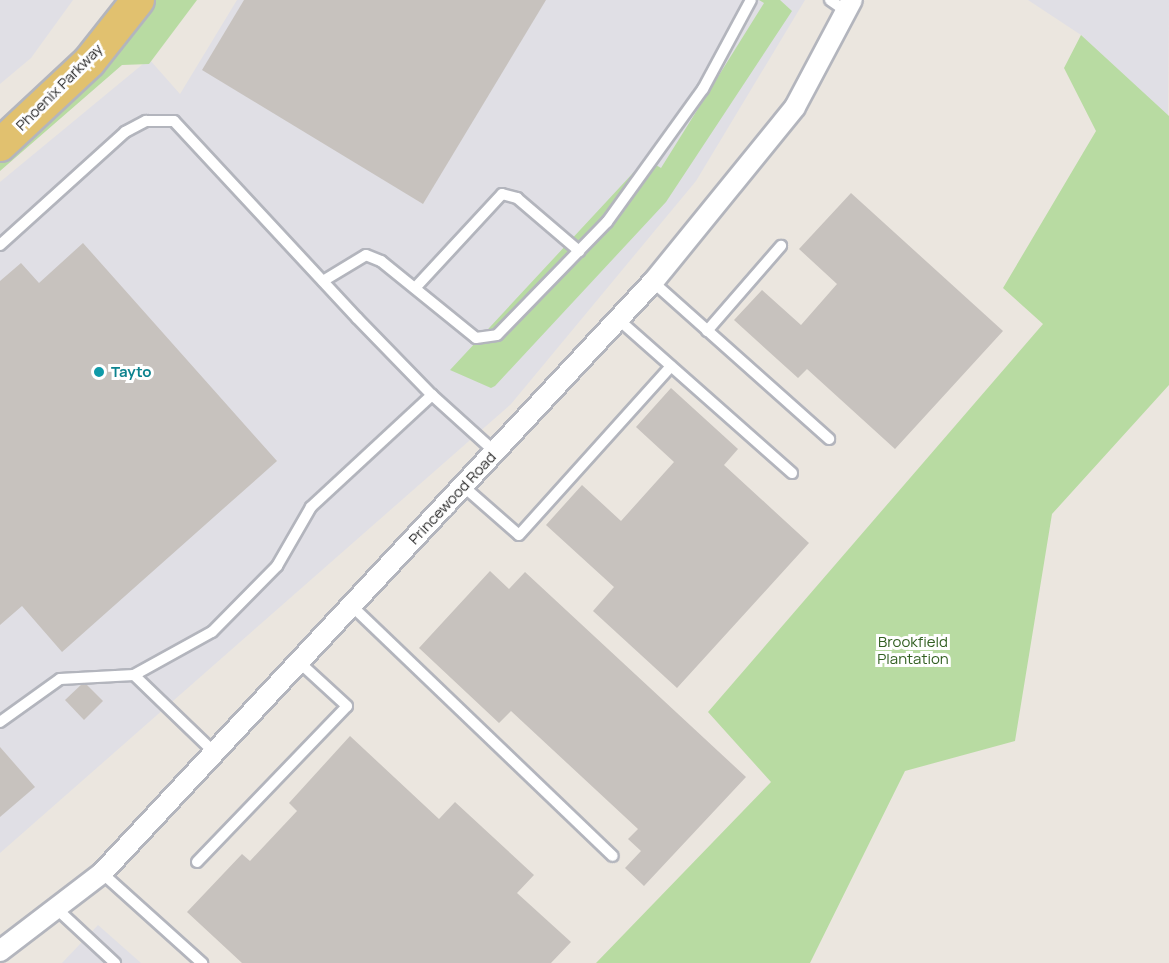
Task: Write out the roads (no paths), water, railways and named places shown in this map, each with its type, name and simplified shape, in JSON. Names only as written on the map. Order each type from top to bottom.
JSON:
[{"type":"main road","name":"Phoenix Parkway","points":[[0,145],[89,62],[138,0]]},
{"type":"street","name":"Princewood Road","points":[[0,951],[58,910],[102,873],[213,751],[300,663],[619,320],[653,282],[795,107],[850,6]]},
{"type":"lane","points":[[323,281],[366,255],[381,261],[476,338],[497,335],[607,222],[703,89],[751,0]]},
{"type":"lane","points":[[830,0],[850,6]]},
{"type":"lane","points":[[0,245],[125,132],[146,121],[174,120],[432,395],[495,452]]},
{"type":"lane","points":[[415,288],[502,194],[517,198],[579,251]]},
{"type":"lane","points":[[707,331],[781,246]]},
{"type":"lane","points":[[653,282],[829,439]]},
{"type":"lane","points":[[619,320],[792,473]]},
{"type":"lane","points":[[463,486],[519,535],[671,366]]},
{"type":"lane","points":[[0,722],[60,679],[134,675],[212,632],[277,566],[311,507],[432,395]]},
{"type":"lane","points":[[352,606],[613,856]]},
{"type":"lane","points":[[197,862],[347,706],[300,663]]},
{"type":"lane","points":[[134,675],[213,751]]},
{"type":"lane","points":[[102,873],[202,963]]},
{"type":"lane","points":[[58,910],[115,963]]},
{"type":"place","name":"Tayto","points":[[99,372]]},
{"type":"park label","name":"Brookfield Plantation","points":[[913,650]]}]
